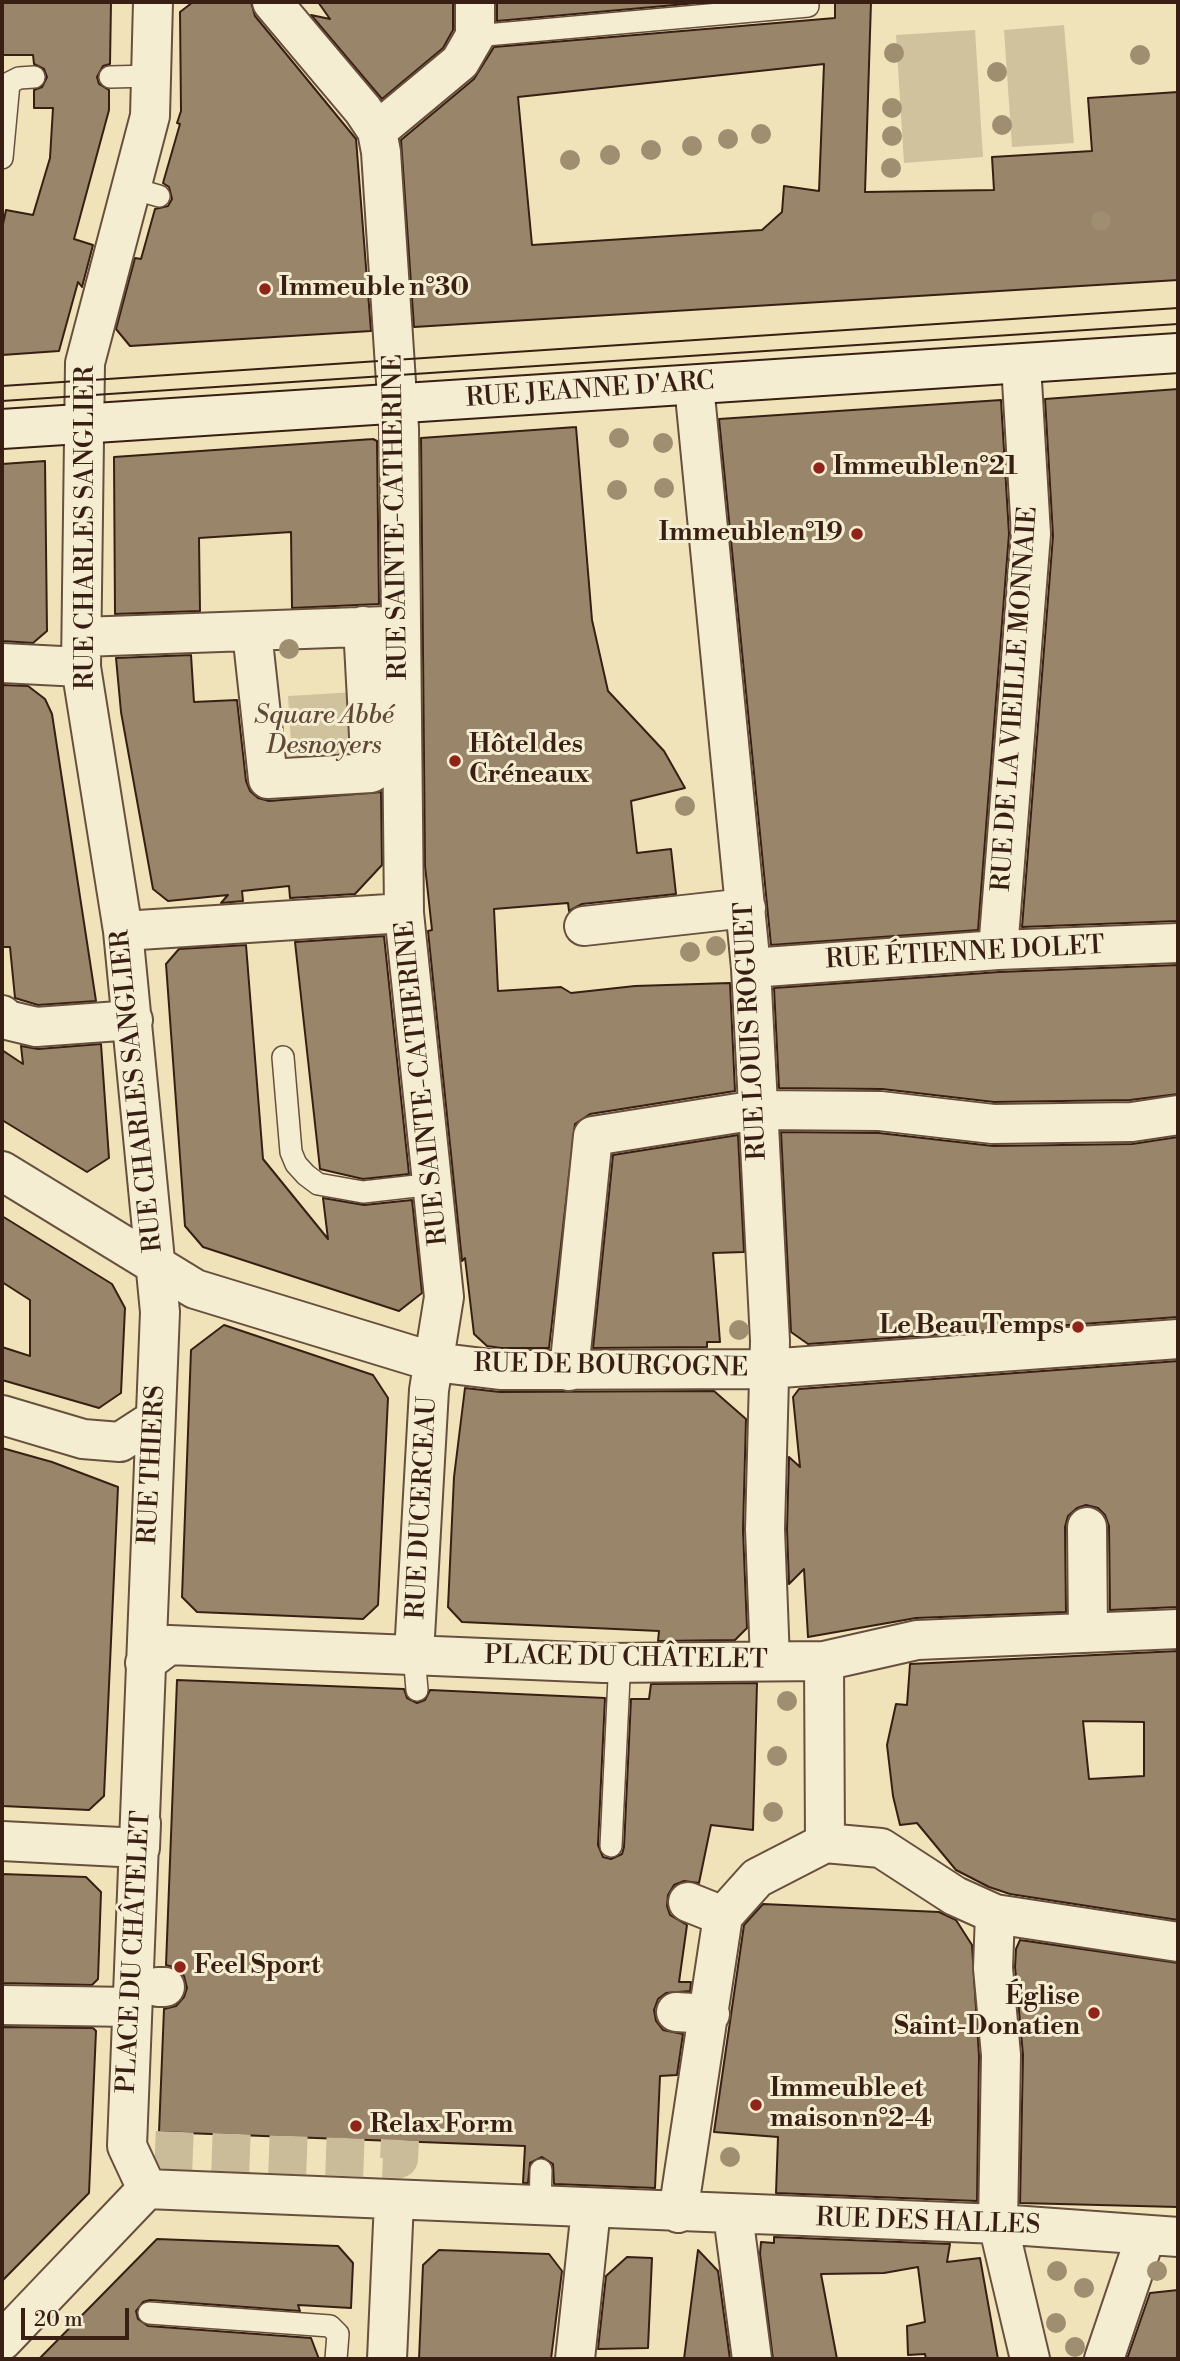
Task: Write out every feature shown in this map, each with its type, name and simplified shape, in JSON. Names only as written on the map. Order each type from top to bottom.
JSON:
[{"type":"street","name":"RUE CHARLES SANGLIER","points":[[153,2],[152,76],[145,192],[87,354],[82,423],[81,652],[133,1020],[149,1218],[157,1267]]},
{"type":"street","points":[[272,2],[377,131],[460,62],[475,19]]},
{"type":"street","name":"RUE SAINTE-CATHERINE","points":[[377,131],[399,404],[381,626],[404,913],[444,1297],[434,1362]]},
{"type":"street","name":"RUE JEANNE D'ARC","points":[[2,429],[1178,353]]},
{"type":"street","name":"RUE DE LA VIEILLE MONNAIE","points":[[998,950],[1031,534],[1021,363]]},
{"type":"street","name":"RUE LOUIS ROGUET","points":[[694,384],[725,694],[739,779],[751,968],[770,1340],[765,1529],[770,1661]]},
{"type":"street","points":[[2,663],[252,632],[381,626],[371,773],[268,779],[252,632]]},
{"type":"street","points":[[584,926],[746,908]]},
{"type":"street","points":[[122,931],[404,913]]},
{"type":"street","name":"RUE ÉTIENNE DOLET","points":[[751,968],[998,950],[1178,943]]},
{"type":"street","points":[[2,1015],[7,1020],[36,1027],[133,1020]]},
{"type":"street","points":[[569,1371],[593,1136],[757,1110],[880,1111],[992,1124],[1132,1122],[1178,1115]]},
{"type":"street","name":"RUE DE BOURGOGNE","points":[[2,1171],[195,1289],[434,1362],[500,1370],[768,1369],[1178,1339]]},
{"type":"street","name":"RUE THIERS","points":[[145,1663],[160,1312],[157,1267]]},
{"type":"street","name":"RUE DUCERCEAU","points":[[415,1672],[429,1390],[434,1362]]},
{"type":"street","points":[[2,1415],[83,1439],[120,1442],[154,1420]]},
{"type":"street","points":[[1087,1527],[1088,1632]]},
{"type":"street","name":"PLACE DU CHÂTELET","points":[[148,2189],[127,2146],[139,1996],[145,1663],[169,1645],[415,1672],[604,1663],[824,1661],[917,1640],[1178,1629]]},
{"type":"street","points":[[824,1661],[824,1843]]},
{"type":"street","points":[[2,1841],[140,1848]]},
{"type":"street","points":[[2,2341],[148,2189],[394,2201],[541,2188],[591,2209],[660,2212],[693,2013],[723,1916],[757,1878],[824,1843],[881,1848],[955,1896],[995,1914],[1178,1941]]},
{"type":"street","points":[[688,1902],[723,1916]]},
{"type":"street","points":[[995,1914],[993,1968],[1001,2054],[998,2224],[1030,2359]]},
{"type":"street","points":[[2,2005],[139,1996]]},
{"type":"street","points":[[387,2359],[394,2201]]},
{"type":"street","points":[[575,2359],[591,2209]]},
{"type":"street","name":"RUE DES HALLES","points":[[660,2212],[998,2224],[1162,2236]]},
{"type":"street","points":[[733,2215],[752,2359]]},
{"type":"street","points":[[1104,2359],[1162,2236]]},
{"type":"lane","points":[[475,19],[808,6]]},
{"type":"lane","points":[[110,76],[152,76]]},
{"type":"lane","points":[[2,158],[9,83],[19,78],[34,77]]},
{"type":"lane","points":[[282,1057],[291,1152],[296,1164],[306,1175],[318,1184],[363,1192],[434,1184]]},
{"type":"lane","points":[[604,1663],[619,1678],[611,1846]]},
{"type":"lane","points":[[149,2313],[330,2326],[338,2333],[336,2359]]},
{"type":"green space","points":[[1064,25],[1074,143],[1012,147],[1004,30]]},
{"type":"green space","points":[[975,30],[983,157],[904,163],[896,35]]},
{"type":"green space","name":"Square Abbé Desnoyers","points":[[356,692],[360,768],[293,772],[288,696]]},
{"type":"building","points":[[2,2],[111,2],[110,64],[103,66],[97,77],[99,84],[109,90],[109,110],[74,239],[93,245],[82,287],[78,282],[59,351],[2,355],[2,229],[6,210],[33,215],[50,158],[53,108],[34,108],[34,90],[42,87],[47,77],[44,69],[34,64],[33,55],[2,55]]},
{"type":"building","points":[[193,2],[251,2],[255,16],[356,139],[371,331],[130,346],[116,329],[135,258],[141,259],[155,209],[168,206],[172,199],[169,187],[163,183],[180,124],[177,123],[181,111],[180,12]]},
{"type":"building","points":[[318,2],[453,2],[453,30],[443,48],[382,99],[311,15],[330,19]]},
{"type":"building","points":[[497,2],[709,2],[497,21]]},
{"type":"building","points":[[835,2],[871,2],[865,192],[994,190],[992,157],[1092,151],[1088,98],[1178,92],[1178,280],[414,327],[401,140],[474,79],[494,47],[835,18]],"holes":[[[824,64],[819,191],[784,186],[782,212],[762,230],[532,245],[518,97]]]},
{"type":"building","points":[[1178,389],[1178,921],[1022,927],[1053,536],[1045,399]]},
{"type":"building","points":[[1001,400],[1009,534],[978,930],[771,945],[719,419]]},
{"type":"building","points":[[576,427],[592,620],[608,691],[664,751],[685,788],[631,801],[637,853],[671,849],[676,894],[582,904],[569,911],[568,903],[494,909],[498,991],[561,987],[571,993],[635,986],[730,983],[735,1091],[590,1114],[575,1124],[549,1348],[501,1348],[487,1346],[474,1334],[465,1258],[462,1261],[428,931],[432,930],[425,866],[421,438]]},
{"type":"building","points":[[373,439],[377,441],[379,604],[292,608],[291,532],[199,538],[200,611],[115,614],[114,457]]},
{"type":"building","points":[[45,461],[47,631],[33,643],[2,641],[2,464]]},
{"type":"building","points":[[191,655],[194,702],[237,700],[246,781],[250,791],[258,798],[269,801],[381,792],[382,865],[355,894],[290,898],[289,886],[242,891],[243,901],[221,903],[228,895],[168,901],[153,889],[121,712],[116,658]]},
{"type":"building","points":[[2,685],[28,686],[45,699],[52,714],[96,1001],[38,1005],[15,998],[10,947],[2,947]]},
{"type":"building","points":[[384,936],[409,1174],[363,1179],[320,1169],[295,942]]},
{"type":"building","points":[[246,945],[263,1159],[328,1239],[323,1198],[364,1205],[412,1200],[422,1293],[399,1311],[203,1247],[185,1226],[166,964],[179,949]]},
{"type":"building","points":[[1178,965],[1178,1094],[1130,1100],[994,1102],[882,1089],[779,1088],[774,988],[999,972]]},
{"type":"building","points":[[101,1044],[109,1158],[87,1172],[2,1120],[2,1050],[23,1064],[21,1046],[38,1049]]},
{"type":"building","points":[[781,1132],[879,1133],[993,1146],[1132,1144],[1178,1137],[1178,1317],[808,1344],[791,1332]]},
{"type":"building","points":[[738,1135],[744,1252],[713,1253],[720,1342],[707,1342],[707,1347],[593,1348],[613,1155]]},
{"type":"building","points":[[2,1216],[112,1284],[125,1308],[121,1393],[99,1408],[2,1380],[2,1347],[30,1356],[30,1300],[2,1282]]},
{"type":"building","points":[[224,1325],[373,1375],[388,1398],[378,1605],[363,1619],[197,1612],[182,1597],[191,1350]]},
{"type":"building","points":[[1178,1361],[1178,1607],[1110,1610],[1109,1526],[1105,1515],[1098,1508],[1086,1505],[1077,1508],[1068,1516],[1065,1527],[1066,1612],[916,1618],[808,1637],[804,1569],[789,1584],[787,1529],[789,1457],[800,1467],[793,1397],[799,1389]]},
{"type":"building","points":[[465,1388],[500,1392],[714,1391],[746,1419],[743,1530],[747,1628],[735,1640],[658,1641],[659,1631],[462,1622],[448,1607],[454,1477]]},
{"type":"building","points":[[2,1448],[52,1462],[118,1487],[104,1796],[89,1810],[2,1806]]},
{"type":"building","points":[[1178,1651],[1178,1920],[1010,1894],[989,1887],[956,1870],[917,1823],[900,1825],[893,1796],[887,1745],[896,1704],[907,1705],[910,1664]],"holes":[[[1083,1721],[1144,1722],[1144,1776],[1089,1779]]]},
{"type":"building","points":[[177,1680],[404,1689],[407,1698],[417,1703],[425,1700],[430,1690],[605,1698],[598,1845],[603,1857],[611,1859],[622,1854],[624,1847],[631,1699],[649,1699],[651,1684],[757,1683],[753,1830],[711,1825],[699,1883],[684,1881],[674,1885],[668,1895],[670,1915],[687,1925],[679,1982],[691,1982],[690,1991],[666,1993],[658,1999],[654,2010],[656,2021],[663,2030],[683,2034],[677,2075],[660,2076],[655,2188],[554,2184],[553,2164],[542,2157],[530,2163],[528,2183],[523,2183],[525,2146],[159,2132],[164,2009],[176,2006],[184,1997],[187,1988],[184,1976],[176,1968],[166,1965]]},
{"type":"building","points":[[2,1874],[86,1877],[101,1892],[98,1979],[92,1985],[2,1983]]},
{"type":"building","points":[[763,1904],[939,1912],[956,1920],[972,1945],[979,2056],[977,2201],[776,2193],[778,2137],[714,2132],[744,1925]]},
{"type":"building","points":[[1020,1940],[1178,1963],[1178,2207],[1020,2203],[1023,2055],[1015,1967],[1016,1949]]},
{"type":"building","points":[[2,2027],[93,2028],[96,2031],[89,2193],[2,2281]]},
{"type":"building","points":[[774,2237],[950,2244],[947,2262],[980,2258],[998,2359],[926,2359],[925,2354],[908,2355],[907,2326],[925,2322],[918,2267],[884,2273],[821,2274],[837,2359],[773,2359],[760,2254],[761,2242],[774,2243]]},
{"type":"building","points":[[157,2239],[338,2246],[353,2263],[351,2308],[298,2305],[300,2311],[150,2300],[143,2302],[136,2311],[138,2319],[148,2326],[311,2338],[319,2359],[39,2359]]},
{"type":"building","points":[[439,2250],[549,2254],[562,2271],[551,2359],[419,2359],[423,2265]]},
{"type":"building","points":[[698,2250],[718,2271],[730,2359],[684,2359]]},
{"type":"building","points":[[627,2257],[652,2258],[648,2348],[598,2349],[606,2276]]},
{"type":"building","points":[[1178,2290],[1178,2359],[1127,2359],[1150,2293]]},
{"type":"tunnel","points":[[155,2150],[399,2159],[400,2140]]},
{"type":"tram line","points":[[2,386],[1178,308]]},
{"type":"tram line","points":[[2,401],[1178,324]]},
{"type":"place","name":"Immeuble n°30","points":[[265,289]]},
{"type":"place","name":"Immeuble n°21","points":[[819,468]]},
{"type":"place","name":"Immeuble n°19","points":[[857,534]]},
{"type":"place","name":"Hôtel des Créneaux","points":[[455,761]]},
{"type":"place","name":"Le Beau Temps","points":[[1078,1327]]},
{"type":"place","name":"Feel Sport","points":[[180,1967]]},
{"type":"place","name":"Église Saint-Donatien","points":[[1094,2013]]},
{"type":"place","name":"Immeuble et maison n°2-4","points":[[756,2105]]},
{"type":"place","name":"Relax Form","points":[[356,2126]]}]
